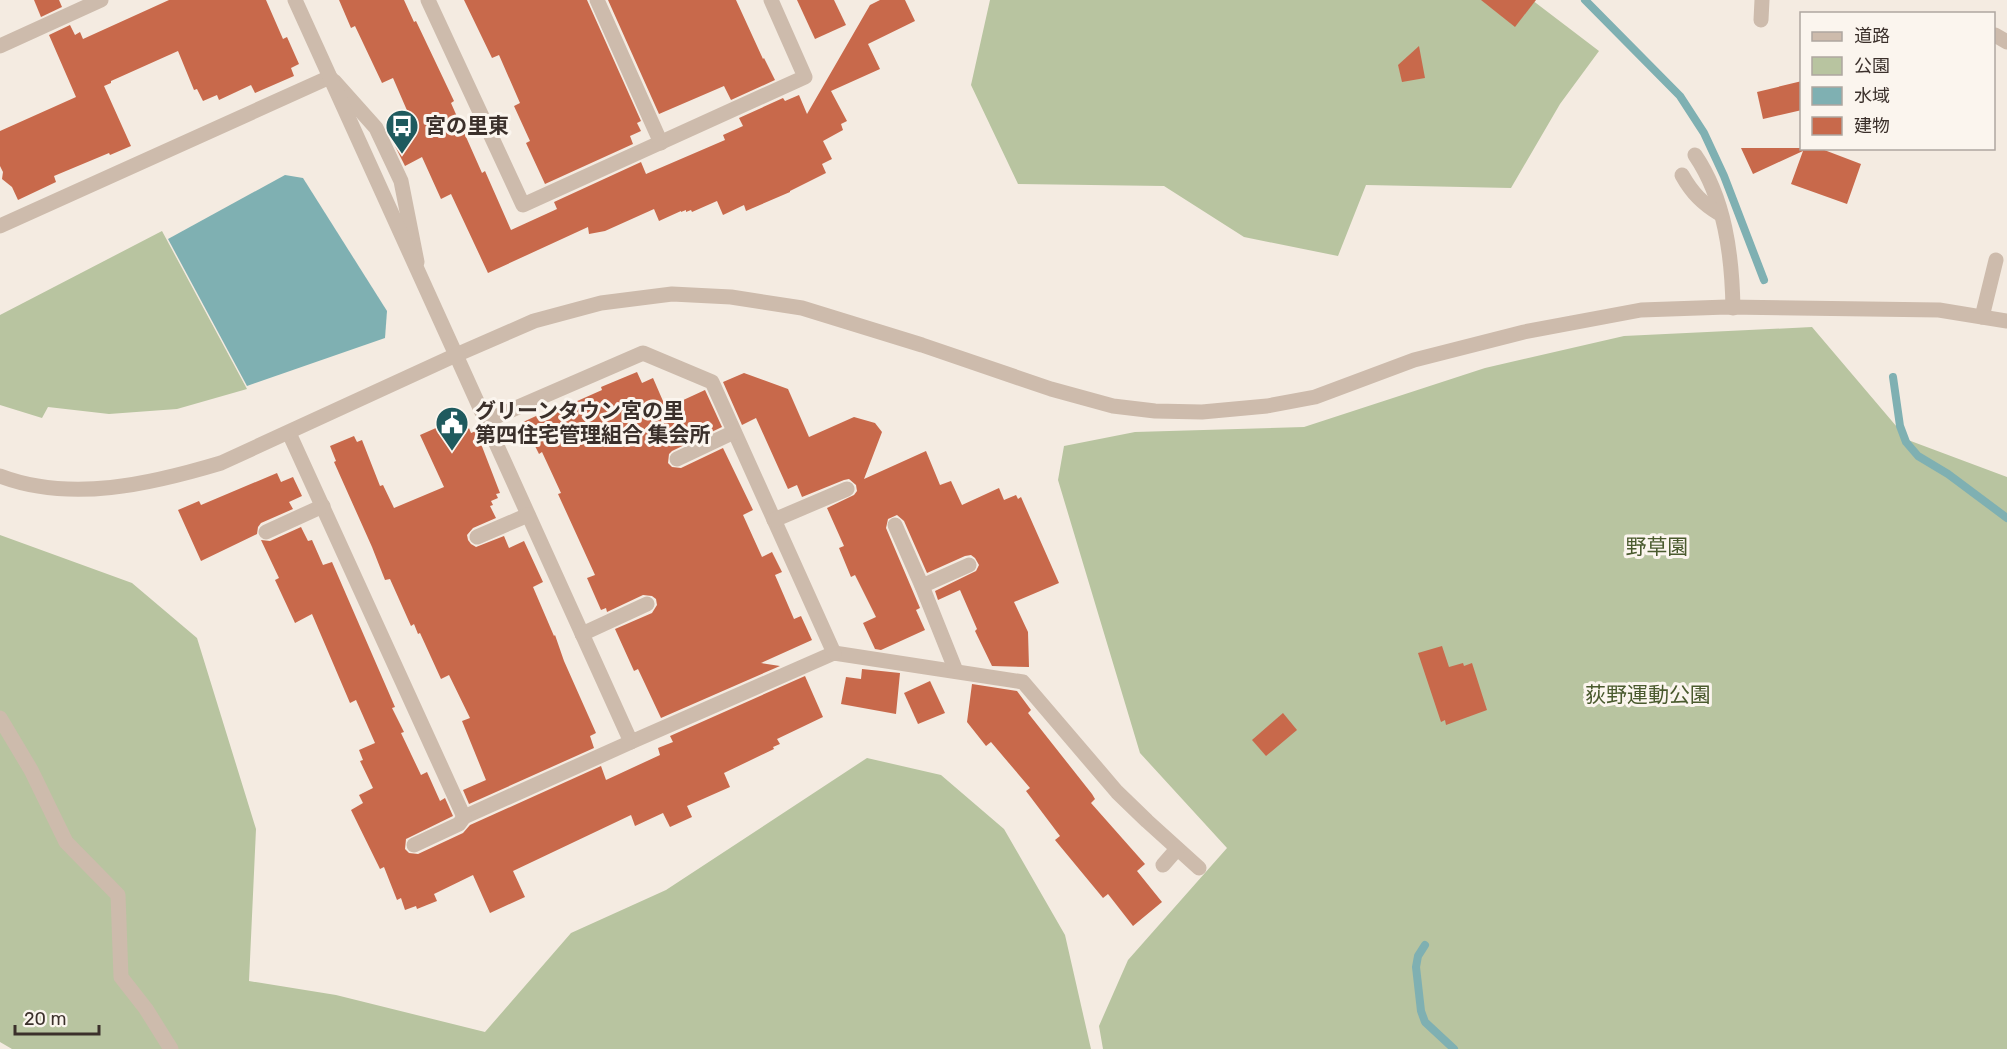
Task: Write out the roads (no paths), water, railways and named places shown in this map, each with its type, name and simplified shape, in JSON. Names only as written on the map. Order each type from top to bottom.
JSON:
[{"type":"street","points":[[0,46],[101,0]]},
{"type":"street","points":[[295,0],[631,742]]},
{"type":"street","points":[[428,0],[524,205],[805,77],[771,0]]},
{"type":"street","points":[[597,0],[661,143]]},
{"type":"street","points":[[1761,0],[1761,20]]},
{"type":"street","points":[[0,225],[330,77]]},
{"type":"street","points":[[330,77],[376,128],[402,181],[418,271]]},
{"type":"street","points":[[1695,155],[1716,195],[1733,272],[1733,308]]},
{"type":"street","points":[[1682,175],[1694,194],[1706,206],[1720,214]]},
{"type":"street","points":[[1982,317],[1996,260]]},
{"type":"street","points":[[0,476],[19,483],[76,489],[126,486],[190,472],[221,463],[534,321],[602,303],[672,294],[731,297],[802,308],[1052,389],[1113,406],[1155,411],[1202,412],[1267,406],[1315,397],[1414,360],[1524,332],[1641,310],[1733,308],[1939,310],[2007,321]]},
{"type":"street","points":[[486,422],[643,353],[712,382],[834,653]]},
{"type":"street","points":[[676,459],[734,432]]},
{"type":"street","points":[[289,433],[464,817]]},
{"type":"street","points":[[774,520],[847,489]]},
{"type":"street","points":[[266,532],[323,506]]},
{"type":"street","points":[[477,537],[528,515]]},
{"type":"street","points":[[895,525],[956,671]]},
{"type":"street","points":[[922,586],[969,565]]},
{"type":"street","points":[[582,634],[647,604]]},
{"type":"street","points":[[414,845],[459,824],[464,817],[834,653],[1023,682],[1117,792],[1199,868]]},
{"type":"street","points":[[0,718],[31,770],[66,842],[118,895],[121,977],[146,1009],[171,1049]]},
{"type":"street","points":[[1162,865],[1177,849]]},
{"type":"water","points":[[285,175],[303,178],[387,311],[385,338],[247,386],[168,239]]},
{"type":"waterway","points":[[1585,0],[1680,96],[1704,133],[1724,176],[1764,280]]},
{"type":"waterway","points":[[1893,377],[1900,426],[1906,442],[1918,456],[1948,474],[2007,518]]},
{"type":"waterway","points":[[1425,945],[1418,956],[1416,967],[1421,1011],[1425,1022],[1454,1049]]},
{"type":"place","name":"宮の里東","points":[[402,155]]},
{"type":"place","name":"グリーンタウン宮の里 第四住宅管理組合 集会所","points":[[452,452]]},
{"type":"park label","name":"野草園","points":[[1657,547]]},
{"type":"park label","name":"荻野運動公園","points":[[1648,695]]}]
